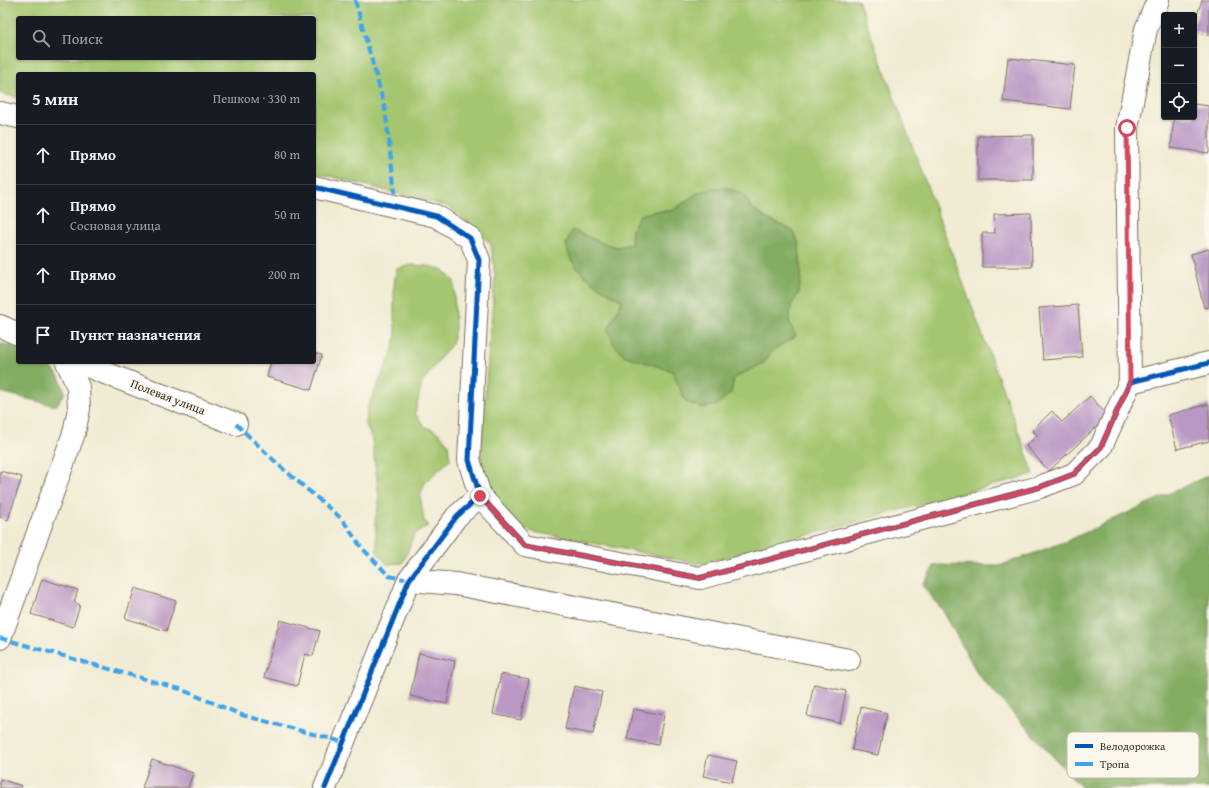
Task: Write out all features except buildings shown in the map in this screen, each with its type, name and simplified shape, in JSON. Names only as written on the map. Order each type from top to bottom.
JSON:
[{"type":"street","points":[[316,187],[436,216],[470,238],[479,260],[469,460],[480,496],[525,545],[700,578],[1040,487],[1074,474],[1101,447],[1130,382],[1127,128],[1146,29],[1158,0]]},
{"type":"street","points":[[0,113],[16,117]]},
{"type":"street","points":[[0,326],[16,333]]},
{"type":"street","points":[[1130,382],[1209,363]]},
{"type":"street","points":[[0,638],[74,433],[79,409],[78,387],[68,364]]},
{"type":"street","name":"Полевая улица","points":[[82,364],[236,424]]},
{"type":"street","points":[[325,788],[409,580],[457,516],[480,496]]},
{"type":"street","points":[[409,580],[456,584],[849,660]]},
{"type":"green space","points":[[0,0],[858,0],[1034,474],[701,564],[524,530],[489,494],[480,453],[495,276],[491,244],[450,207],[316,173],[316,72],[16,72],[16,97],[0,93]],"holes":[[[697,193],[743,194],[751,207],[766,218],[793,231],[799,244],[801,277],[799,292],[791,306],[789,322],[796,336],[772,351],[764,363],[734,378],[731,393],[686,402],[672,371],[656,365],[608,330],[622,301],[595,284],[572,230],[602,243],[617,247],[631,244],[632,229],[656,211],[672,211]]]},
{"type":"green space","points":[[713,188],[729,188],[743,194],[751,207],[766,218],[793,231],[799,244],[801,277],[799,292],[791,306],[789,322],[796,336],[772,351],[764,363],[734,378],[731,393],[717,405],[702,408],[686,402],[672,371],[625,356],[614,345],[608,330],[622,301],[594,283],[580,271],[571,259],[566,244],[572,230],[602,243],[617,247],[631,244],[632,229],[640,215],[656,211],[672,211],[697,193]]},
{"type":"green space","points":[[411,265],[428,266],[443,270],[454,281],[455,328],[452,344],[422,383],[415,413],[424,426],[439,433],[448,444],[450,460],[426,481],[420,495],[424,520],[428,526],[414,534],[403,563],[387,564],[377,552],[375,520],[379,503],[378,488],[372,440],[366,424],[367,409],[393,350],[396,334],[394,319],[394,287],[396,269]]},
{"type":"green space","points":[[0,344],[16,348],[16,364],[46,364],[52,368],[60,380],[65,393],[56,406],[0,392]]},
{"type":"green space","points":[[1209,475],[1209,788],[1082,788],[1073,778],[1199,778],[1199,732],[1067,732],[1067,772],[979,676],[943,611],[922,585],[935,565],[999,566],[1067,541]]},
{"type":"marked path","points":[[355,0],[385,108],[395,193]]},
{"type":"marked path","points":[[236,424],[281,467],[342,519],[361,547],[389,576],[409,580]]},
{"type":"marked path","points":[[0,638],[180,689],[242,715],[343,742]]},
{"type":"cycle path","points":[[316,187],[436,216],[470,238],[479,260],[469,460],[480,496],[525,545],[700,578],[1040,487],[1074,474],[1101,447],[1130,382],[1209,363]]},
{"type":"cycle path","points":[[325,788],[409,580],[457,516],[480,496]]},
{"type":"route","points":[[480,496],[525,545],[700,578],[1040,487],[1074,474],[1101,447],[1130,382],[1127,128]]}]
